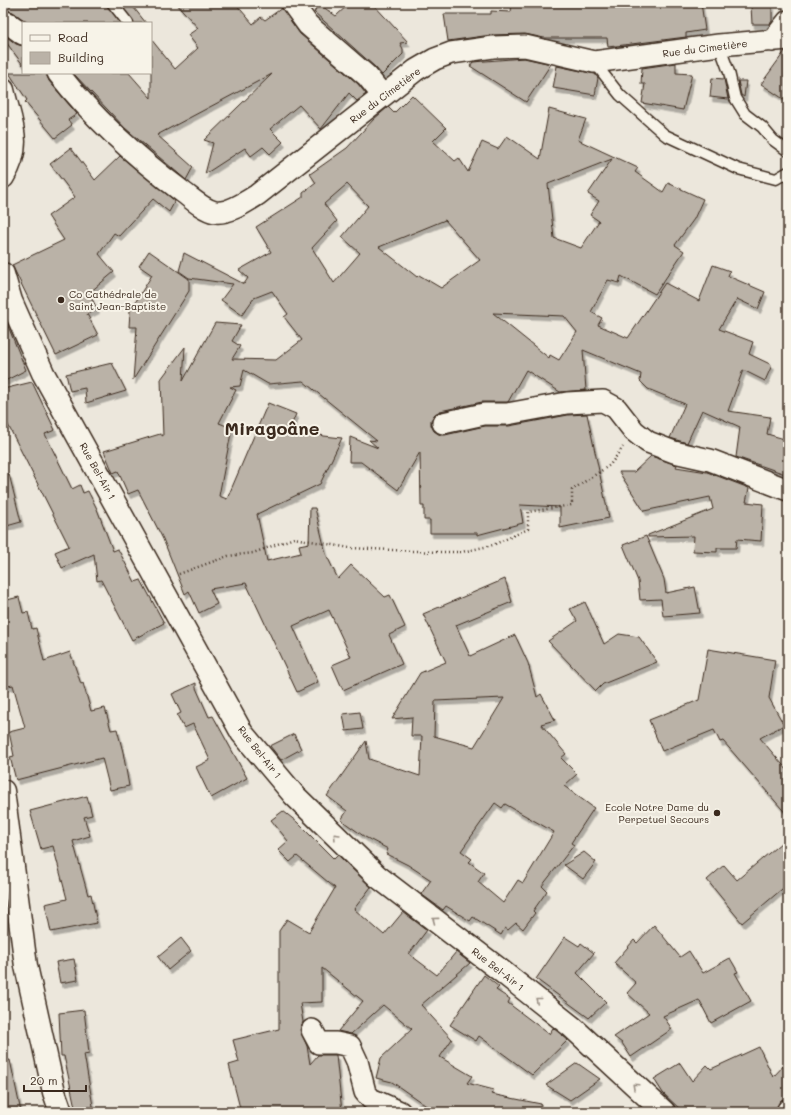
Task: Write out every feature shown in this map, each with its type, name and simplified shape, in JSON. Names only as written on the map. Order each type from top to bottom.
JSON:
[{"type":"street","points":[[292,3],[308,25],[367,76],[383,96]]},
{"type":"street","points":[[780,40],[788,21]]},
{"type":"street","points":[[3,22],[8,23],[22,33]]},
{"type":"street","name":"Rue du Cimetière","points":[[59,74],[113,135],[159,175],[198,203],[215,212],[235,208],[257,195],[416,70],[435,59],[451,53],[473,49],[525,46],[594,62],[719,45],[780,40]]},
{"type":"street","points":[[3,90],[16,143],[13,155],[3,177]]},
{"type":"street","name":"Rue Bel-Air 1","points":[[3,274],[11,301],[43,373],[242,733],[294,795],[377,876],[572,1027],[664,1112]]},
{"type":"street","points":[[443,424],[484,414],[507,414],[567,403],[603,401],[616,408],[634,431],[648,442],[674,452],[710,460],[788,490]]},
{"type":"street","points":[[3,794],[26,966],[54,1092],[61,1112]]},
{"type":"street","points":[[312,1030],[319,1043],[336,1043],[350,1046],[357,1061],[365,1092],[370,1100],[400,1112]]},
{"type":"lane","points":[[112,3],[127,22]]},
{"type":"lane","points":[[719,45],[729,72],[735,98],[745,114],[762,127],[773,140],[788,150]]},
{"type":"lane","points":[[594,62],[620,94],[665,135],[738,169],[776,178],[788,172]]},
{"type":"path","points":[[159,581],[228,556],[253,553],[294,538],[350,548],[436,552],[462,552],[493,545],[528,529],[528,512],[572,505],[572,490],[610,465],[634,431]]},
{"type":"building","points":[[3,3],[106,3],[119,22],[27,22],[13,12],[3,9]]},
{"type":"building","points":[[120,3],[130,3],[145,22],[133,22]]},
{"type":"building","points":[[176,3],[235,3],[253,24],[261,17],[265,20],[282,8],[300,34],[358,84],[366,94],[357,101],[349,93],[321,129],[299,105],[270,129],[283,142],[270,154],[263,147],[251,156],[245,148],[205,174],[213,143],[204,140],[272,74],[157,135],[193,167],[186,180],[125,128],[74,74],[130,74],[151,98],[152,40],[175,69],[198,48],[188,35],[198,28]]},
{"type":"building","points":[[350,3],[372,3],[408,42],[400,43],[403,49],[403,54],[382,75],[314,12],[319,4],[336,16]]},
{"type":"building","points":[[512,3],[701,3],[705,30],[686,33],[686,37],[608,47],[607,38],[544,38],[525,34],[491,35],[448,41],[444,14],[491,14],[491,11],[511,12]]},
{"type":"building","points":[[772,5],[772,21],[770,24],[752,24],[751,6]]},
{"type":"building","points":[[3,34],[16,44],[22,46],[22,64],[3,38]]},
{"type":"building","points":[[785,51],[788,51],[788,102],[761,84]]},
{"type":"building","points":[[524,58],[551,64],[526,102],[470,66],[473,62]]},
{"type":"building","points":[[676,63],[676,73],[692,74],[683,110],[642,103],[645,84],[641,84],[642,68]]},
{"type":"building","points":[[557,66],[595,74],[598,78],[595,95],[553,88]]},
{"type":"building","points":[[9,73],[46,74],[49,81],[77,114],[68,120],[72,125],[55,138],[25,102],[27,100]]},
{"type":"building","points":[[712,78],[724,79],[728,99],[710,97]]},
{"type":"building","points":[[738,81],[746,81],[744,97],[741,95]]},
{"type":"building","points":[[412,95],[446,128],[433,141],[455,161],[459,158],[468,172],[482,142],[498,149],[507,136],[540,159],[549,109],[586,119],[578,140],[638,168],[635,172],[663,192],[668,183],[703,199],[694,219],[675,245],[684,251],[655,294],[621,276],[619,283],[608,280],[591,312],[602,318],[598,325],[628,338],[665,283],[699,301],[713,265],[730,271],[728,276],[765,292],[758,309],[737,299],[719,329],[753,342],[749,354],[772,365],[765,381],[743,370],[728,411],[770,417],[767,434],[788,440],[788,475],[736,457],[740,427],[702,410],[687,443],[670,438],[685,404],[648,389],[640,381],[641,374],[583,350],[586,390],[560,392],[526,370],[508,402],[482,402],[440,411],[435,414],[431,420],[431,425],[434,431],[440,435],[445,435],[485,426],[509,426],[568,415],[587,414],[609,518],[560,528],[560,507],[520,505],[523,523],[477,535],[477,533],[430,533],[430,520],[424,520],[424,506],[421,506],[420,452],[398,490],[361,462],[349,462],[350,437],[378,448],[369,440],[377,441],[303,381],[268,384],[244,370],[240,386],[230,387],[236,390],[219,423],[232,428],[219,496],[227,499],[268,403],[296,414],[291,426],[324,436],[342,438],[320,484],[257,514],[267,561],[301,553],[299,545],[309,543],[310,508],[315,508],[326,554],[338,579],[351,565],[385,597],[390,595],[405,627],[389,635],[402,664],[343,690],[332,665],[351,657],[329,610],[293,626],[318,682],[297,692],[246,583],[210,589],[217,604],[199,613],[189,591],[185,594],[163,539],[138,490],[128,494],[118,471],[113,473],[104,451],[160,434],[163,436],[161,379],[185,347],[183,381],[215,323],[241,325],[232,341],[240,346],[232,359],[276,360],[302,340],[284,317],[288,314],[272,291],[254,298],[242,315],[221,300],[233,284],[189,278],[179,271],[184,253],[244,284],[248,278],[239,270],[271,252],[256,227],[303,197],[303,193],[316,183],[310,174],[347,148],[374,119],[388,107],[394,113]],"holes":[[[612,159],[588,194],[599,201],[590,215],[599,221],[581,248],[554,238],[548,184]],[[347,184],[368,206],[342,237],[360,253],[334,283],[312,248],[337,221],[324,204]],[[445,220],[480,260],[441,288],[419,275],[417,277],[379,247]],[[493,313],[564,316],[577,332],[559,360],[550,355],[549,358]]]},
{"type":"building","points":[[71,148],[95,180],[120,156],[175,201],[169,212],[153,199],[119,236],[114,233],[99,254],[114,272],[89,293],[97,309],[87,314],[98,335],[56,355],[12,265],[64,240],[48,216],[75,197],[50,164]]},
{"type":"building","points":[[149,251],[189,279],[189,291],[133,380],[137,327],[129,327],[130,311],[152,275],[139,266]]},
{"type":"building","points":[[3,314],[26,370],[3,382]]},
{"type":"building","points":[[112,363],[126,391],[86,403],[85,388],[70,391],[66,374]]},
{"type":"building","points":[[32,382],[55,430],[45,434],[72,489],[80,485],[83,493],[88,491],[97,509],[113,551],[118,549],[135,582],[141,580],[164,623],[132,640],[101,580],[97,581],[94,554],[62,568],[55,552],[69,546],[3,415],[3,389]]},
{"type":"building","points":[[651,456],[677,465],[676,467],[707,472],[749,488],[746,502],[763,504],[761,541],[737,539],[736,548],[717,548],[717,552],[693,551],[694,536],[648,537],[648,535],[713,509],[710,497],[644,511],[619,472],[634,472]]},
{"type":"building","points":[[3,474],[9,474],[21,522],[3,527]]},
{"type":"building","points":[[646,536],[664,579],[666,593],[695,587],[700,613],[663,616],[661,599],[640,600],[638,581],[623,545]]},
{"type":"building","points":[[505,579],[512,602],[456,625],[470,656],[515,635],[528,663],[537,697],[541,694],[555,720],[541,724],[566,754],[561,758],[577,774],[564,786],[594,808],[571,843],[574,845],[542,886],[547,891],[533,911],[535,913],[523,929],[516,923],[508,930],[505,928],[501,935],[473,917],[470,921],[446,906],[443,910],[421,894],[431,880],[408,865],[386,854],[388,849],[365,837],[341,820],[347,811],[327,796],[366,741],[369,759],[420,776],[422,736],[411,736],[412,717],[392,719],[420,673],[446,662],[423,614]],"holes":[[[504,698],[474,747],[434,736],[435,701]],[[495,803],[502,808],[505,804],[554,832],[523,883],[518,880],[503,903],[478,882],[484,873],[469,862],[472,859],[461,851]]]},
{"type":"building","points":[[19,597],[23,613],[28,612],[32,629],[36,628],[44,661],[70,652],[81,684],[83,683],[91,711],[105,708],[111,730],[117,729],[129,786],[110,790],[102,758],[16,780],[10,757],[14,756],[9,732],[25,728],[13,685],[3,687],[3,601]]},
{"type":"building","points":[[585,602],[604,644],[619,634],[639,637],[657,662],[603,684],[596,691],[548,641],[577,621],[570,609]]},
{"type":"building","points":[[708,649],[775,660],[769,698],[784,725],[760,738],[788,771],[788,816],[723,741],[720,742],[714,730],[662,751],[649,720],[699,700]]},
{"type":"building","points":[[196,683],[196,688],[209,717],[213,716],[247,778],[211,798],[196,767],[210,760],[193,724],[184,728],[177,715],[181,713],[172,694]]},
{"type":"building","points":[[360,712],[363,729],[346,731],[343,714]]},
{"type":"building","points":[[294,734],[301,749],[281,760],[270,746]]},
{"type":"building","points":[[87,796],[92,815],[84,817],[90,836],[73,841],[88,895],[91,894],[97,923],[51,932],[45,904],[67,899],[53,846],[41,849],[30,811]]},
{"type":"building","points":[[283,811],[297,822],[334,859],[338,855],[371,887],[354,909],[384,935],[403,912],[427,930],[409,954],[437,975],[456,952],[470,963],[421,1005],[452,1039],[440,1057],[472,1076],[467,1083],[494,1090],[491,1094],[541,1104],[540,1112],[435,1112],[392,1082],[376,1078],[381,1058],[412,1029],[383,1005],[351,1034],[338,1031],[363,1001],[322,968],[322,1002],[300,1003],[303,1022],[300,1030],[307,1046],[310,1064],[318,1055],[336,1055],[342,1112],[241,1112],[229,1065],[239,1062],[233,1040],[279,1029],[279,931],[287,919],[309,932],[335,888],[297,856],[290,862],[278,850],[288,841],[271,820]]},
{"type":"building","points":[[788,837],[788,884],[742,923],[707,880],[724,865],[737,880]]},
{"type":"building","points":[[584,852],[596,862],[583,879],[564,865]]},
{"type":"building","points":[[654,925],[680,957],[689,951],[703,973],[730,958],[738,972],[735,973],[751,1001],[711,1023],[699,1000],[663,1016],[672,1029],[631,1057],[622,1043],[614,1037],[649,1013],[627,993],[636,983],[614,963],[634,940],[637,943]]},
{"type":"building","points":[[565,937],[579,946],[581,943],[594,953],[577,973],[606,1002],[589,1018],[536,979]]},
{"type":"building","points":[[181,938],[191,951],[168,970],[158,957]]},
{"type":"building","points":[[74,959],[78,980],[60,983],[56,962]]},
{"type":"building","points":[[484,975],[499,987],[496,990],[510,999],[508,1003],[549,1034],[553,1028],[568,1040],[532,1075],[479,1036],[476,1041],[450,1025]]},
{"type":"building","points":[[84,1010],[89,1053],[84,1054],[94,1112],[76,1112],[64,1056],[61,1056],[59,1013]]},
{"type":"building","points":[[759,1047],[773,1077],[788,1061],[788,1097],[781,1100],[775,1112],[683,1112],[663,1093],[654,1079],[680,1063],[692,1081],[707,1065],[711,1069]]},
{"type":"building","points":[[10,1060],[21,1112],[3,1112],[3,1061]]},
{"type":"building","points":[[577,1063],[600,1079],[570,1100],[546,1085]]},
{"type":"place","name":"Co Cathédrale de Saint Jean-Baptiste","points":[[61,300]]},
{"type":"place","name":"Ecole Notre Dame du Perpetuel Secours","points":[[717,813]]},
{"type":"district","name":"Miragoâne","points":[[272,428]]}]
